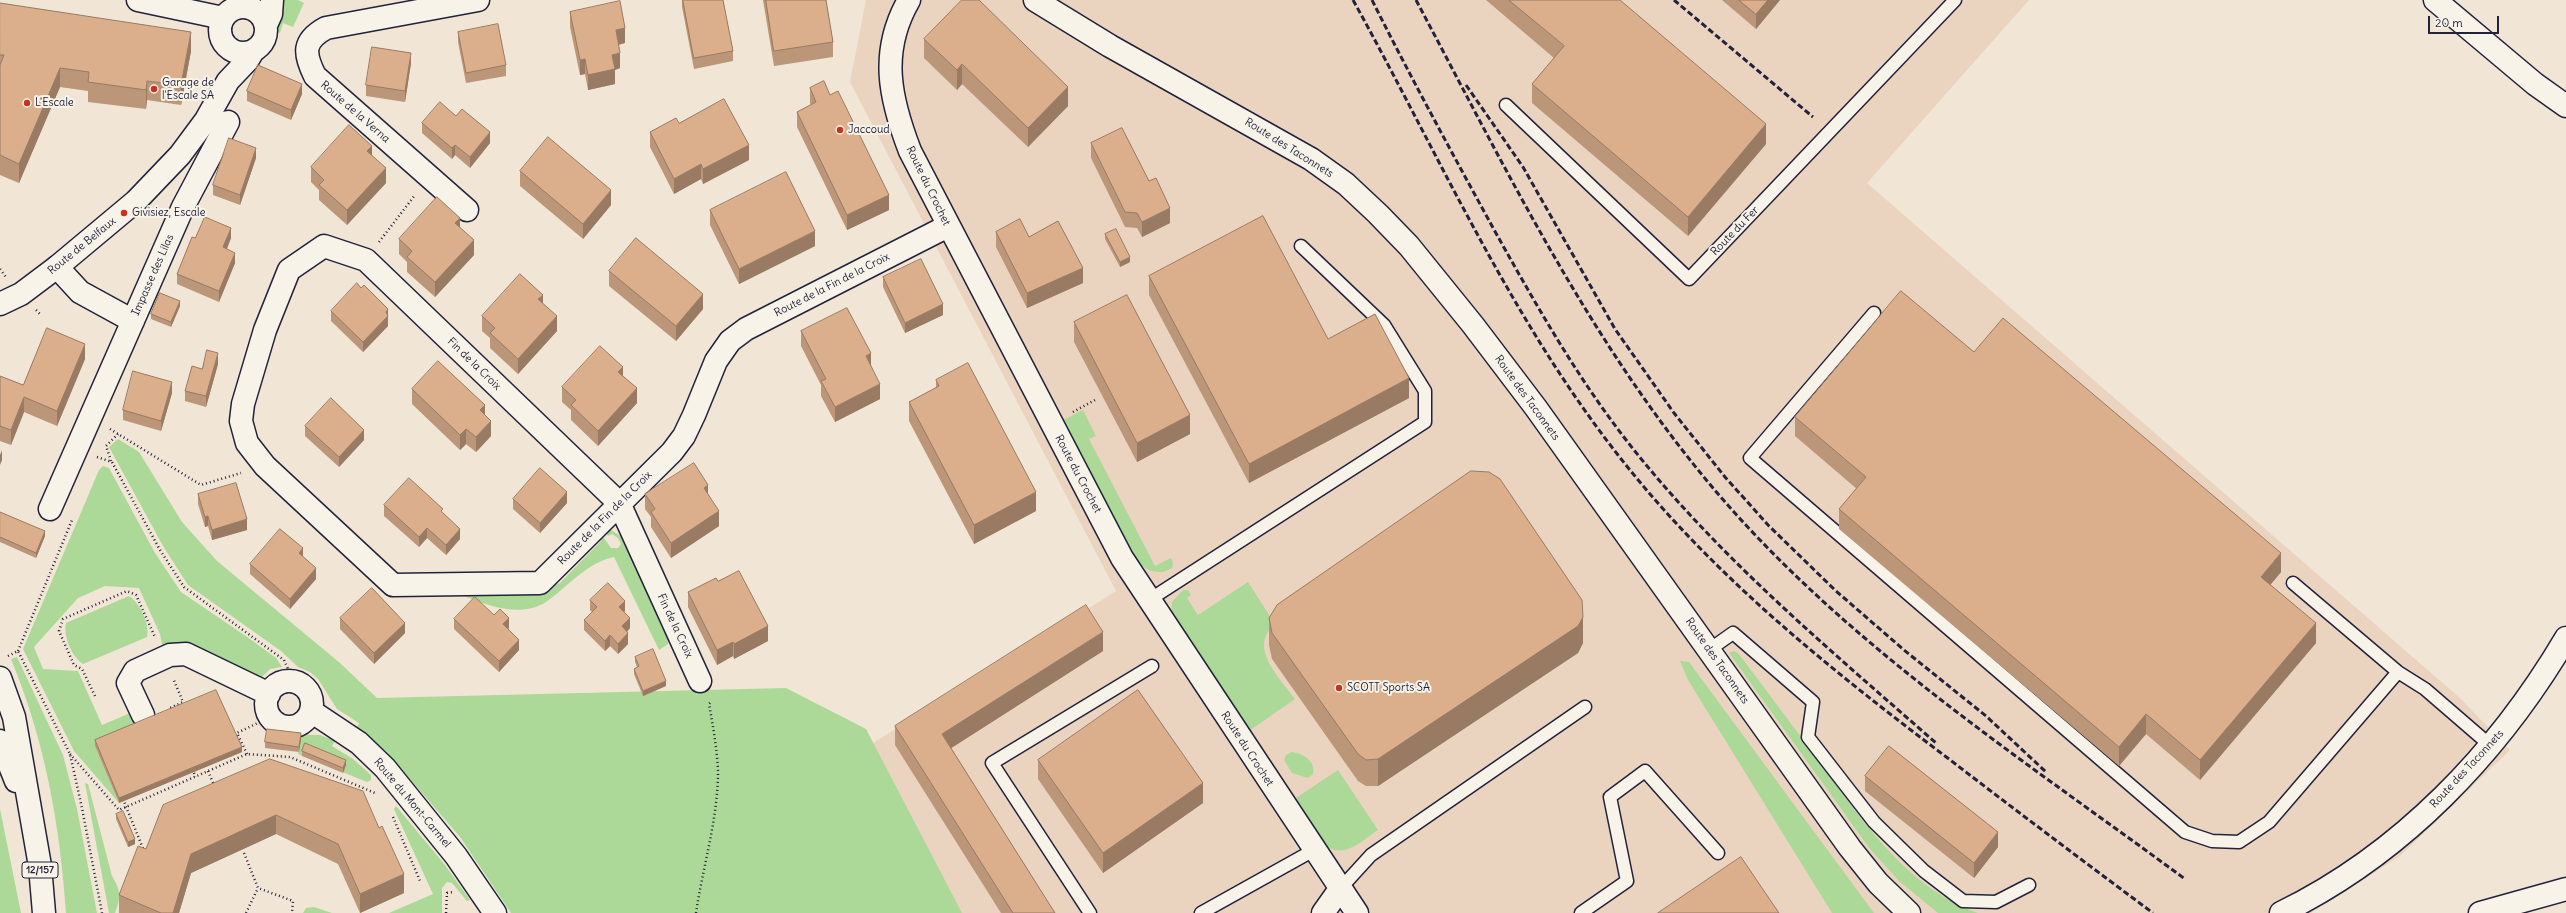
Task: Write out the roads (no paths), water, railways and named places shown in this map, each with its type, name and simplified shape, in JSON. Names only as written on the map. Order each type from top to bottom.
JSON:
[{"type":"main road","points":[[138,0],[223,18]]},
{"type":"main road","points":[[225,45],[238,53],[253,51],[264,40],[272,0]]},
{"type":"main road","name":"Route de la Verna","points":[[467,210],[315,76],[307,60],[307,46],[314,34],[326,28],[478,0]]},
{"type":"main road","name":"Route du Crochet","points":[[909,0],[901,14],[892,47],[890,84],[896,113],[910,151],[1122,558],[1148,600],[1357,913]]},
{"type":"main road","name":"Route des Taconnets","points":[[1035,0],[1110,46],[1312,159],[1346,184],[1409,246],[1473,325],[1709,650],[1850,848],[1878,883],[1910,913]]},
{"type":"main road","points":[[2435,0],[2535,84],[2566,106]]},
{"type":"main road","points":[[228,81],[225,45],[220,32],[223,18],[228,12],[246,3],[257,12],[266,25]]},
{"type":"main road","name":"Route de Belfaux","points":[[0,304],[21,294],[124,213],[180,155],[206,120],[228,81],[247,61],[253,51]]},
{"type":"main road","name":"Impasse des Lilas","points":[[50,509],[183,207],[228,122]]},
{"type":"main road","name":"Route de la Fin de la Croix","points":[[241,421],[247,443],[265,466],[393,585],[540,582],[672,452],[684,436],[716,361],[730,341],[746,329],[948,226]]},
{"type":"main road","name":"Fin de la Croix","points":[[241,421],[243,404],[265,330],[289,270],[324,246],[366,260],[619,503],[700,681]]},
{"type":"main road","name":"Impasse des Lilas","points":[[57,267],[80,292],[133,321]]},
{"type":"main road","name":"Route de Belfaux","points":[[0,318],[21,294]]},
{"type":"main road","name":"Route des Taconnets","points":[[2281,913],[2325,889],[2398,837],[2445,796],[2491,746],[2527,700],[2566,638]]},
{"type":"main road","points":[[143,715],[128,683],[134,671],[165,658],[186,654],[269,694]]},
{"type":"main road","name":"12/157","points":[[0,678],[14,717],[34,828],[44,913]]},
{"type":"main road","points":[[288,681],[295,682],[306,689],[312,703],[311,711],[303,723],[289,727],[275,722],[267,709],[269,694],[277,685],[288,681]]},
{"type":"main road","name":"Route du Mont-Carmel","points":[[311,711],[359,743],[397,783],[456,856],[495,913]]},
{"type":"main road","name":"12/157","points":[[0,741],[34,828]]},
{"type":"main road","points":[[1323,913],[1340,889]]},
{"type":"main road","points":[[2480,913],[2566,889]]},
{"type":"lane","name":"Route du Fer","points":[[1506,105],[1689,280],[1955,0]]},
{"type":"lane","points":[[1148,600],[1425,422],[1425,391],[1384,325],[1301,246]]},
{"type":"lane","points":[[1874,313],[1750,458],[2185,832],[2212,841],[2239,842],[2269,822],[2398,672]]},
{"type":"lane","points":[[2293,583],[2398,672],[2425,689],[2491,746]]},
{"type":"lane","points":[[1709,650],[1733,633],[1813,702],[1808,737],[1874,822],[1924,871],[1963,900],[1996,902],[2029,885]]},
{"type":"lane","points":[[1090,913],[992,763],[1152,666]]},
{"type":"lane","points":[[1340,889],[1371,855],[1585,707]]},
{"type":"lane","points":[[1581,913],[1627,881],[1610,797],[1646,771],[1718,853]]},
{"type":"lane","points":[[1202,913],[1314,850]]},
{"type":"railway","points":[[1353,0],[1476,233],[1543,347],[1579,402],[1618,455],[1654,498],[1691,539],[1731,578],[1771,616],[1813,652],[1901,722],[2153,913]]},
{"type":"railway","points":[[1372,0],[1401,57],[1524,284],[1576,369],[1634,450],[1703,529],[1740,567],[1778,603],[1936,743]]},
{"type":"railway","points":[[1416,0],[1517,190],[1588,314],[1627,374],[1668,432],[1713,488],[1765,545],[1820,598],[1878,649],[1937,697],[1999,744],[2185,879]]},
{"type":"railway","points":[[1674,0],[1813,117]]},
{"type":"railway","points":[[1466,85],[1523,167],[1615,329],[1674,413],[1725,477],[1769,526],[1836,591],[1904,650],[1986,716],[2046,772]]},
{"type":"place","name":"Garage de l'Escale SA","points":[[154,89]]},
{"type":"place","name":"L'Escale","points":[[27,103]]},
{"type":"place","name":"Jaccoud","points":[[840,130]]},
{"type":"place","name":"Givisiez, Escale","points":[[124,213]]},
{"type":"place","name":"SCOTT Sports SA","points":[[1339,688]]}]
